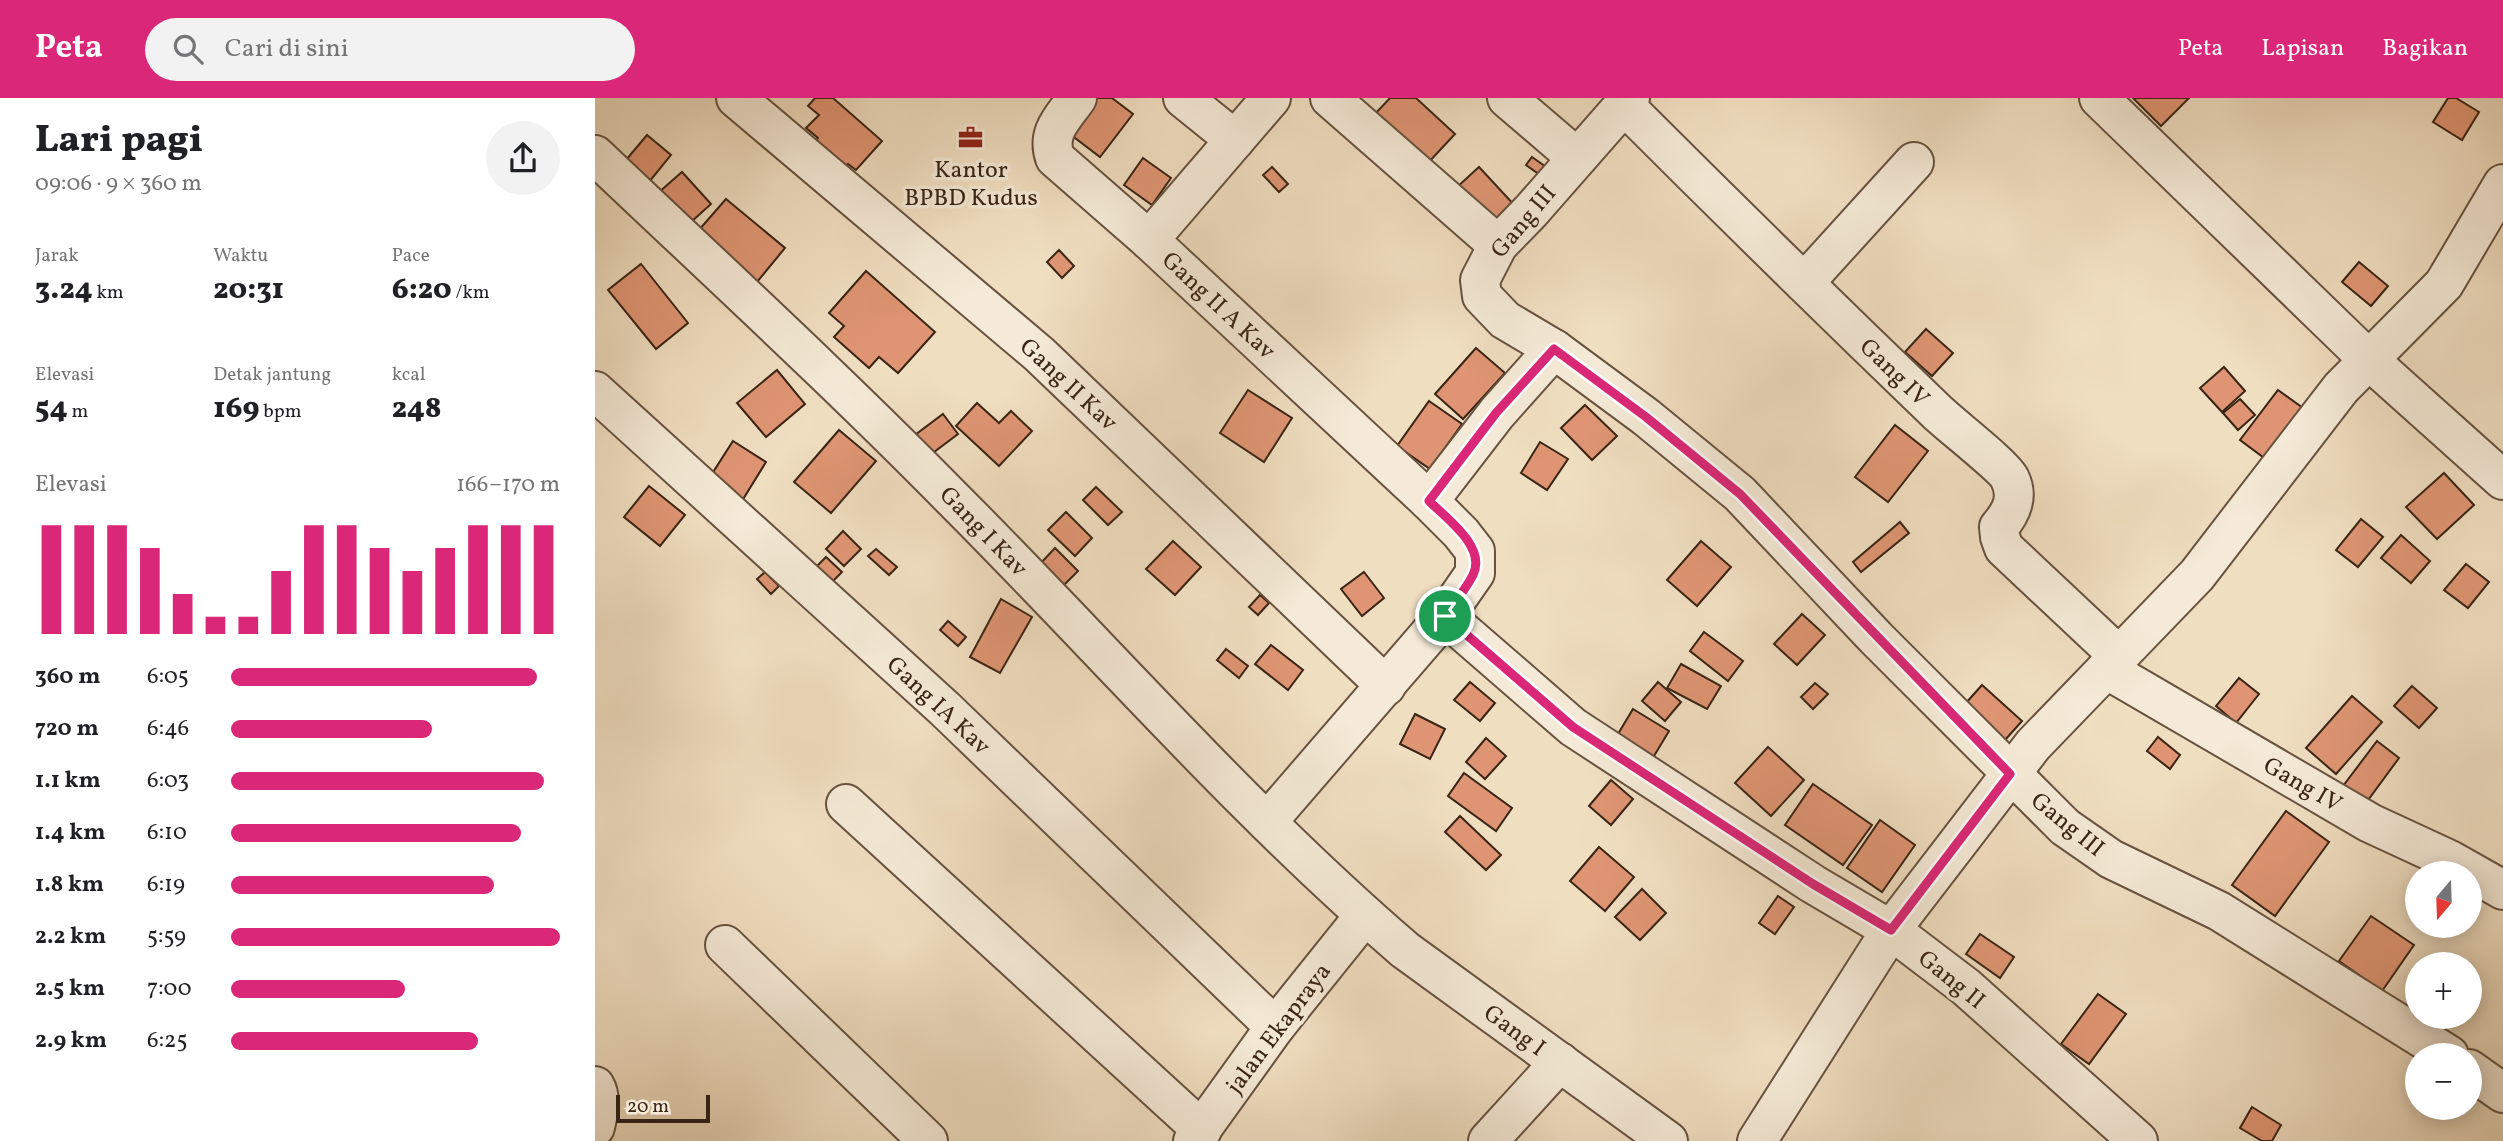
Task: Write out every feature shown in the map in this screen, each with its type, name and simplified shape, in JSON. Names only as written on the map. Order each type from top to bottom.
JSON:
[{"type":"street","name":"Gang II Kav","points":[[736,98],[1039,354],[1386,686]]},
{"type":"street","name":"Gang II A Kav","points":[[1077,98],[1054,130],[1052,139],[1055,158],[1149,240],[1429,501],[1475,551],[1475,573],[1445,616],[1267,822]]},
{"type":"street","points":[[1183,98],[1235,140]]},
{"type":"street","points":[[1149,240],[1271,98]]},
{"type":"street","points":[[1331,98],[1497,245]]},
{"type":"street","points":[[1507,98],[1577,158]]},
{"type":"street","points":[[2099,98],[2369,360],[2503,480]]},
{"type":"street","name":"Gang III","points":[[1627,102],[1497,245],[1480,279],[1482,296],[1505,320],[1554,349],[1646,417],[1740,494],[2010,774],[2065,827],[2111,859],[2219,911],[2430,1043]]},
{"type":"street","name":"Gang IV","points":[[1627,102],[1804,283],[1938,413],[2010,476],[2014,500],[2011,513],[1999,527],[2004,548],[2113,663],[2370,823],[2450,860],[2503,890]]},
{"type":"street","name":"Gang I Kav","points":[[595,155],[952,497],[1267,822],[1365,915]]},
{"type":"street","points":[[1804,283],[1915,162]]},
{"type":"street","points":[[1757,1141],[1891,930],[2010,774],[2033,745],[2197,575],[2341,388],[2444,284],[2493,226],[2503,184]]},
{"type":"street","points":[[1429,501],[1496,413],[1554,349]]},
{"type":"street","name":"Gang IA Kav","points":[[595,391],[945,709],[1275,1027]]},
{"type":"street","name":"Gang II","points":[[1445,616],[1573,727],[1813,884],[1891,930],[1966,987],[2138,1141]]},
{"type":"street","points":[[846,804],[1198,1135]]},
{"type":"street","name":"jalan Ekapraya","points":[[1198,1135],[1275,1027],[1365,915]]},
{"type":"street","name":"Gang I","points":[[1365,915],[1405,950],[1668,1141]]},
{"type":"street","points":[[725,945],[928,1141]]},
{"type":"street","points":[[1488,1141],[1560,1062]]},
{"type":"street","points":[[2482,1078],[2503,1093]]},
{"type":"street","points":[[595,1086],[598,1091],[598,1112],[595,1127]]},
{"type":"building","points":[[815,98],[833,98],[882,141],[856,170],[848,164],[842,170],[812,146],[818,138],[806,128],[819,115],[808,106]]},
{"type":"building","points":[[1092,98],[1112,98],[1133,114],[1100,157],[1066,131]]},
{"type":"building","points":[[1390,98],[1416,98],[1455,134],[1427,164],[1374,115]]},
{"type":"building","points":[[2133,98],[2189,98],[2161,126]]},
{"type":"building","points":[[2448,98],[2456,98],[2479,112],[2462,140],[2433,122]]},
{"type":"building","points":[[647,135],[671,155],[645,187],[621,166]]},
{"type":"building","points":[[1532,157],[1549,169],[1543,177],[1526,165]]},
{"type":"building","points":[[1143,158],[1171,178],[1152,205],[1124,185]]},
{"type":"building","points":[[1272,167],[1288,184],[1279,192],[1263,175]]},
{"type":"building","points":[[1479,167],[1517,208],[1495,229],[1456,188]]},
{"type":"building","points":[[682,172],[711,204],[680,232],[650,200]]},
{"type":"building","points":[[726,199],[785,248],[752,288],[692,238]]},
{"type":"building","points":[[1059,250],[1074,266],[1062,278],[1047,262]]},
{"type":"building","points":[[2359,262],[2388,286],[2371,306],[2342,282]]},
{"type":"building","points":[[641,264],[688,323],[656,349],[608,290]]},
{"type":"building","points":[[866,271],[935,332],[898,373],[879,357],[869,368],[834,337],[844,326],[829,313]]},
{"type":"building","points":[[1926,329],[1953,353],[1932,376],[1905,352]]},
{"type":"building","points":[[1476,348],[1505,373],[1463,419],[1435,394]]},
{"type":"building","points":[[2224,367],[2245,391],[2222,412],[2200,388]]},
{"type":"building","points":[[777,370],[805,404],[766,437],[737,403]]},
{"type":"building","points":[[1248,390],[1292,418],[1264,462],[1220,433]]},
{"type":"building","points":[[2278,390],[2314,416],[2275,466],[2240,440]]},
{"type":"building","points":[[2240,399],[2255,415],[2238,430],[2223,413]]},
{"type":"building","points":[[1429,401],[1462,424],[1430,469],[1397,446]]},
{"type":"building","points":[[977,403],[999,423],[1011,411],[1032,431],[999,466],[956,426]]},
{"type":"building","points":[[1585,405],[1617,436],[1592,460],[1561,428]]},
{"type":"building","points":[[943,414],[958,434],[922,461],[907,441]]},
{"type":"building","points":[[1895,425],[1928,451],[1888,502],[1855,477]]},
{"type":"building","points":[[839,430],[876,461],[831,513],[794,482]]},
{"type":"building","points":[[733,441],[766,462],[737,509],[703,488]]},
{"type":"building","points":[[1540,442],[1568,459],[1547,490],[1521,473]]},
{"type":"building","points":[[2444,473],[2474,505],[2437,539],[2406,507]]},
{"type":"building","points":[[649,486],[685,515],[660,546],[624,517]]},
{"type":"building","points":[[1096,487],[1122,512],[1108,525],[1083,500]]},
{"type":"building","points":[[1066,512],[1092,538],[1075,556],[1048,530]]},
{"type":"building","points":[[2361,519],[2383,537],[2358,567],[2336,550]]},
{"type":"building","points":[[1900,522],[1909,533],[1861,572],[1853,562]]},
{"type":"building","points":[[843,531],[861,549],[844,566],[826,549]]},
{"type":"building","points":[[2401,535],[2430,561],[2411,583],[2381,558]]},
{"type":"building","points":[[1173,541],[1201,567],[1175,595],[1146,569]]},
{"type":"building","points":[[1701,541],[1731,567],[1697,606],[1667,580]]},
{"type":"building","points":[[1055,548],[1078,571],[1062,587],[1039,565]]},
{"type":"building","points":[[876,549],[897,567],[889,575],[868,556]]},
{"type":"building","points":[[826,557],[842,572],[825,589],[810,573]]},
{"type":"building","points":[[2466,564],[2489,582],[2468,608],[2444,590]]},
{"type":"building","points":[[765,572],[779,586],[771,594],[757,579]]},
{"type":"building","points":[[1364,572],[1384,598],[1362,616],[1341,589]]},
{"type":"building","points":[[1260,595],[1269,603],[1258,615],[1249,607]]},
{"type":"building","points":[[1001,599],[1032,617],[1000,673],[970,657]]},
{"type":"building","points":[[1802,614],[1825,635],[1797,665],[1774,644]]},
{"type":"building","points":[[948,621],[966,637],[958,646],[940,630]]},
{"type":"building","points":[[1704,632],[1743,661],[1728,681],[1690,651]]},
{"type":"building","points":[[1271,645],[1303,670],[1288,690],[1255,664]]},
{"type":"building","points":[[1226,649],[1248,666],[1239,678],[1217,660]]},
{"type":"building","points":[[1681,664],[1721,686],[1707,709],[1667,688]]},
{"type":"building","points":[[2239,678],[2259,694],[2236,723],[2216,706]]},
{"type":"building","points":[[1470,682],[1495,703],[1480,721],[1454,700]]},
{"type":"building","points":[[1658,682],[1681,702],[1665,721],[1642,701]]},
{"type":"building","points":[[1815,683],[1828,694],[1813,709],[1801,697]]},
{"type":"building","points":[[1982,685],[2022,721],[1997,749],[1957,713]]},
{"type":"building","points":[[2412,686],[2437,708],[2419,728],[2394,706]]},
{"type":"building","points":[[2352,696],[2382,722],[2336,774],[2306,748]]},
{"type":"building","points":[[1633,709],[1669,731],[1648,766],[1612,744]]},
{"type":"building","points":[[1415,714],[1445,729],[1430,759],[1400,744]]},
{"type":"building","points":[[2158,737],[2180,755],[2170,769],[2147,751]]},
{"type":"building","points":[[1486,738],[1506,756],[1485,779],[1466,762]]},
{"type":"building","points":[[2377,741],[2399,758],[2360,811],[2337,794]]},
{"type":"building","points":[[1768,747],[1804,780],[1771,816],[1735,783]]},
{"type":"building","points":[[1464,773],[1512,808],[1496,831],[1448,796]]},
{"type":"building","points":[[1611,780],[1633,799],[1611,825],[1589,806]]},
{"type":"building","points":[[1813,784],[1872,825],[1843,865],[1785,825]]},
{"type":"building","points":[[2286,811],[2329,842],[2275,916],[2232,885]]},
{"type":"building","points":[[1460,816],[1501,855],[1486,870],[1445,832]]},
{"type":"building","points":[[1880,820],[1915,845],[1882,892],[1847,868]]},
{"type":"building","points":[[1599,847],[1634,877],[1605,911],[1570,881]]},
{"type":"building","points":[[1642,889],[1666,913],[1640,940],[1615,917]]},
{"type":"building","points":[[1778,896],[1794,907],[1775,934],[1759,923]]},
{"type":"building","points":[[2371,916],[2414,945],[2409,952],[2405,952],[2405,958],[2382,991],[2339,961]]},
{"type":"building","points":[[1980,934],[2014,957],[2000,978],[1966,954]]},
{"type":"building","points":[[2098,994],[2126,1014],[2089,1064],[2061,1044]]},
{"type":"building","points":[[2252,1107],[2281,1125],[2272,1141],[2262,1141],[2240,1128]]},
{"type":"place","name":"Kantor BPBD Kudus","points":[[971,138]]},
{"type":"route","points":[[1554,349],[1646,417],[1740,494],[2010,774],[1891,930],[1813,884],[1573,727],[1445,616],[1475,573],[1475,551],[1429,501],[1496,413],[1554,349]]}]
